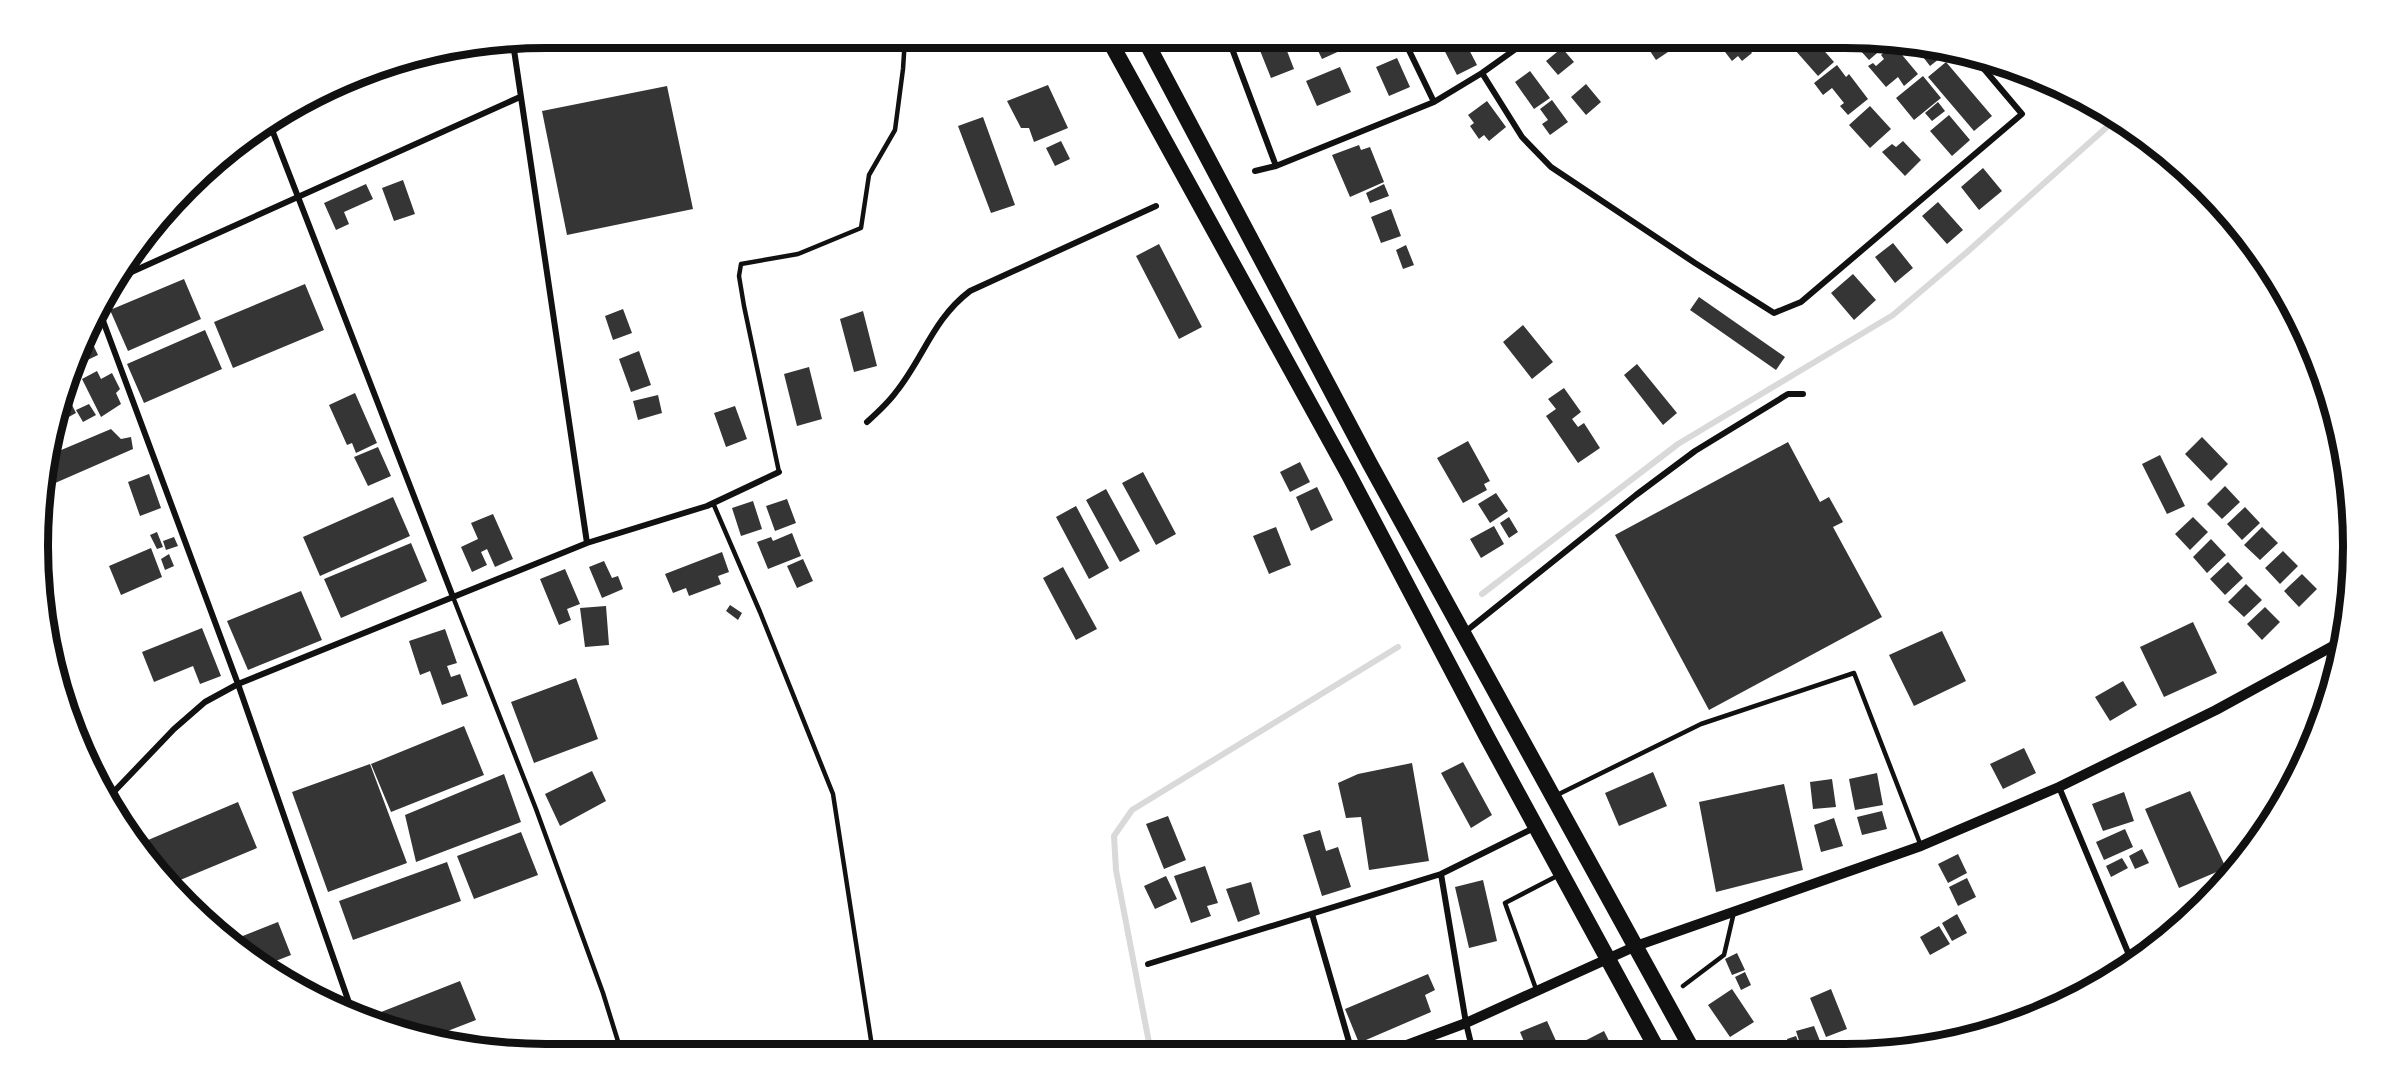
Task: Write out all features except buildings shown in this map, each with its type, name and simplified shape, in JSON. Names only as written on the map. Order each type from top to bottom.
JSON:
[{"type":"highway","points":[[1114,48],[1349,475],[1654,1044]]},
{"type":"highway","points":[[1149,48],[1370,464],[1689,1044]]},
{"type":"street","points":[[1232,48],[1276,166]]},
{"type":"street","points":[[1408,48],[1434,102]]},
{"type":"street","points":[[1255,171],[1276,166],[1434,102],[1482,73],[1517,48]]},
{"type":"street","points":[[514,49],[587,543]]},
{"type":"street","points":[[1482,73],[1522,137],[1551,167],[1695,264],[1774,313],[1801,302],[2022,114],[1983,68]]},
{"type":"street","points":[[130,273],[520,97]]},
{"type":"street","points":[[272,130],[453,597]]},
{"type":"street","points":[[867,423],[897,392],[943,315],[955,302],[970,291],[1156,206]]},
{"type":"street","points":[[103,320],[238,684],[349,1003]]},
{"type":"street","points":[[1464,633],[1636,495],[1695,451],[1788,394],[1803,394]]},
{"type":"street","points":[[113,792],[174,729],[205,702],[238,684],[587,543],[713,503],[779,472]]},
{"type":"street","points":[[1410,1044],[1466,1023],[1636,946],[1921,846],[2060,787],[2216,710],[2332,646]]},
{"type":"street","points":[[2060,787],[2129,955]]},
{"type":"street","points":[[1148,964],[1441,874],[1536,827]]},
{"type":"street","points":[[1441,874],[1471,1044]]},
{"type":"street","points":[[1312,914],[1350,1044]]},
{"type":"lane","points":[[779,472],[744,306],[740,276],[741,264],[798,254],[861,228],[869,174],[895,130],[904,48]]},
{"type":"lane","points":[[713,503],[760,612],[833,794],[872,1044]]},
{"type":"lane","points":[[453,597],[536,809],[619,1044]]},
{"type":"lane","points":[[1554,796],[1701,724],[1854,673],[1921,846]]},
{"type":"lane","points":[[1537,992],[1505,903],[1562,874]]},
{"type":"lane","points":[[1683,986],[1724,955],[1734,912]]},
{"type":"waterway","points":[[1482,594],[1678,444],[1893,315],[2110,125]]},
{"type":"waterway","points":[[1149,1044],[1116,870],[1114,836],[1132,810],[1398,647]]}]
